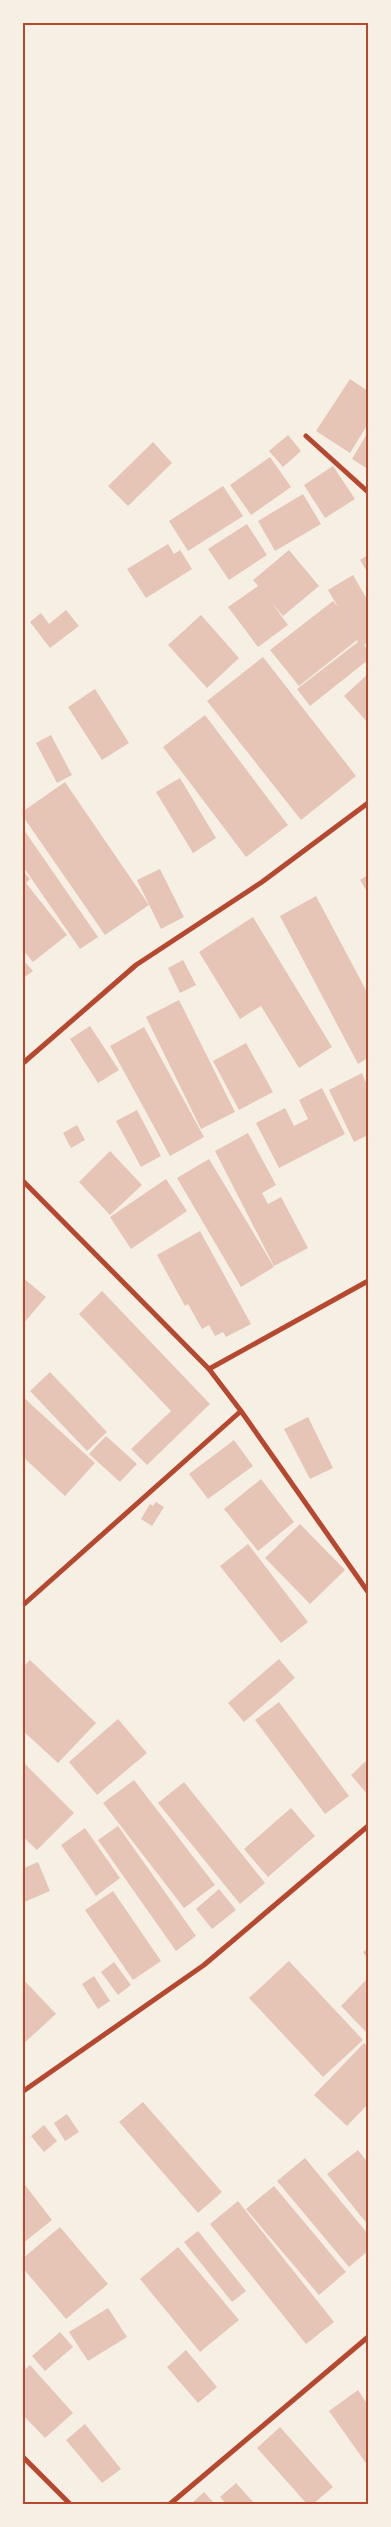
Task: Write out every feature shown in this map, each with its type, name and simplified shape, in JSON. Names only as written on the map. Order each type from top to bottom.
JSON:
[{"type":"street","points":[[306,436],[368,492]]},
{"type":"street","points":[[22,1064],[136,965],[262,882],[368,803]]},
{"type":"street","points":[[22,1180],[209,1369],[241,1411],[368,1592]]},
{"type":"street","points":[[209,1369],[368,1281]]},
{"type":"street","points":[[22,1606],[241,1411]]},
{"type":"street","points":[[22,2092],[204,1965],[368,1826]]},
{"type":"street","points":[[170,2504],[368,2337]]},
{"type":"street","points":[[22,2456],[70,2504]]},
{"type":"building","points":[[350,379],[368,391],[368,424],[350,453],[316,431]]},
{"type":"building","points":[[368,432],[368,469],[352,459]]},
{"type":"building","points":[[288,435],[301,451],[283,467],[269,451]]},
{"type":"building","points":[[153,442],[172,463],[128,506],[108,486]]},
{"type":"building","points":[[270,457],[291,487],[251,515],[230,485]]},
{"type":"building","points":[[333,466],[355,499],[325,518],[304,485]]},
{"type":"building","points":[[223,486],[243,516],[188,551],[169,521]]},
{"type":"building","points":[[303,494],[321,524],[275,551],[258,521]]},
{"type":"building","points":[[247,524],[267,555],[229,580],[208,549]]},
{"type":"building","points":[[168,544],[174,554],[180,550],[192,569],[146,598],[127,569]]},
{"type":"building","points":[[289,550],[319,586],[283,616],[272,603],[288,625],[258,647],[228,607],[258,586],[253,580]]},
{"type":"building","points":[[368,555],[368,573],[360,560]]},
{"type":"building","points":[[353,575],[368,601],[368,642],[364,645],[368,651],[368,660],[310,706],[297,689],[358,642],[357,640],[299,686],[270,650],[333,601],[338,607],[328,590]]},
{"type":"building","points":[[66,610],[79,626],[50,648],[30,622],[41,613],[49,624]]},
{"type":"building","points":[[201,615],[239,658],[207,688],[168,645]]},
{"type":"building","points":[[263,657],[356,776],[301,820],[207,701]]},
{"type":"building","points":[[368,674],[368,723],[344,696]]},
{"type":"building","points":[[95,689],[129,743],[102,760],[68,707]]},
{"type":"building","points":[[205,715],[288,825],[246,857],[163,747]]},
{"type":"building","points":[[51,735],[72,775],[57,783],[36,743]]},
{"type":"building","points":[[180,778],[216,838],[193,853],[156,792]]},
{"type":"building","points":[[65,782],[149,905],[105,935],[22,815],[22,812]]},
{"type":"building","points":[[22,827],[98,937],[80,949],[22,865]]},
{"type":"building","points":[[160,869],[184,917],[161,929],[137,880]]},
{"type":"building","points":[[22,870],[30,879],[26,883],[67,935],[33,962],[22,949]]},
{"type":"building","points":[[368,875],[368,893],[360,880]]},
{"type":"building","points":[[316,896],[368,994],[368,1058],[358,1064],[280,916]]},
{"type":"building","points":[[253,917],[332,1047],[299,1068],[261,1006],[240,1019],[199,952]]},
{"type":"building","points":[[22,959],[33,971],[22,979]]},
{"type":"building","points":[[183,960],[196,985],[180,993],[168,968]]},
{"type":"building","points":[[179,1000],[235,1112],[201,1129],[146,1017]]},
{"type":"building","points":[[90,1026],[119,1070],[98,1083],[70,1039]]},
{"type":"building","points":[[144,1027],[204,1137],[170,1156],[110,1046]]},
{"type":"building","points":[[246,1043],[273,1092],[239,1110],[213,1061]]},
{"type":"building","points":[[362,1073],[368,1087],[368,1135],[354,1142],[329,1090]]},
{"type":"building","points":[[322,1088],[345,1134],[279,1168],[256,1123],[285,1108],[294,1126],[308,1119],[299,1100]]},
{"type":"building","points":[[137,1110],[161,1156],[141,1167],[116,1121]]},
{"type":"building","points":[[77,1125],[85,1140],[71,1148],[63,1133]]},
{"type":"building","points":[[248,1133],[276,1185],[262,1193],[268,1204],[281,1197],[308,1248],[274,1266],[215,1151]]},
{"type":"building","points":[[110,1151],[142,1185],[110,1215],[79,1182]]},
{"type":"building","points":[[209,1159],[274,1267],[241,1287],[177,1178]]},
{"type":"building","points":[[166,1179],[187,1211],[131,1249],[110,1217]]},
{"type":"building","points":[[200,1231],[251,1324],[226,1337],[223,1332],[215,1336],[209,1325],[202,1329],[188,1304],[185,1306],[157,1255]]},
{"type":"building","points":[[22,1277],[46,1297],[22,1325]]},
{"type":"building","points":[[102,1291],[210,1404],[147,1465],[131,1449],[171,1411],[79,1314]]},
{"type":"building","points":[[50,1372],[107,1432],[87,1451],[30,1391]]},
{"type":"building","points":[[22,1396],[95,1463],[65,1496],[22,1456]]},
{"type":"building","points":[[308,1417],[333,1468],[310,1479],[284,1429]]},
{"type":"building","points":[[106,1436],[137,1464],[120,1482],[89,1454]]},
{"type":"building","points":[[234,1440],[253,1466],[208,1499],[189,1474]]},
{"type":"building","points":[[261,1479],[294,1522],[258,1551],[224,1509]]},
{"type":"building","points":[[156,1502],[164,1507],[152,1526],[141,1519],[150,1504],[153,1506]]},
{"type":"building","points":[[300,1524],[345,1570],[310,1604],[265,1558]]},
{"type":"building","points":[[248,1544],[308,1622],[281,1643],[220,1566]]},
{"type":"building","points":[[279,1659],[295,1678],[244,1722],[228,1703]]},
{"type":"building","points":[[30,1660],[96,1723],[58,1763],[22,1730],[22,1668]]},
{"type":"building","points":[[279,1702],[349,1796],[325,1814],[255,1720]]},
{"type":"building","points":[[118,1719],[147,1753],[97,1795],[69,1762]]},
{"type":"building","points":[[368,1759],[368,1795],[351,1775]]},
{"type":"building","points":[[22,1761],[74,1813],[37,1850],[22,1836]]},
{"type":"building","points":[[134,1780],[215,1885],[184,1908],[103,1803]]},
{"type":"building","points":[[184,1782],[265,1883],[240,1904],[158,1803]]},
{"type":"building","points":[[291,1808],[315,1836],[268,1877],[244,1849]]},
{"type":"building","points":[[118,1826],[196,1936],[176,1951],[98,1840]]},
{"type":"building","points":[[85,1828],[120,1878],[96,1896],[61,1845]]},
{"type":"building","points":[[38,1862],[50,1891],[22,1903],[22,1869]]},
{"type":"building","points":[[219,1889],[236,1910],[212,1929],[196,1909]]},
{"type":"building","points":[[113,1891],[161,1961],[133,1980],[85,1910]]},
{"type":"building","points":[[368,1948],[368,1959],[363,1952]]},
{"type":"building","points":[[289,1961],[363,2040],[323,2077],[249,1998]]},
{"type":"building","points":[[114,1962],[131,1985],[118,1995],[101,1972]]},
{"type":"building","points":[[94,1976],[110,2001],[98,2009],[82,1984]]},
{"type":"building","points":[[22,1978],[56,2014],[22,2045]]},
{"type":"building","points":[[368,1978],[368,2034],[341,2006]]},
{"type":"building","points":[[364,2043],[368,2047],[368,2104],[347,2126],[314,2095]]},
{"type":"building","points":[[143,2102],[222,2192],[198,2213],[119,2122]]},
{"type":"building","points":[[67,2114],[79,2132],[65,2141],[54,2123]]},
{"type":"building","points":[[44,2125],[57,2141],[44,2152],[31,2136]]},
{"type":"building","points":[[358,2150],[368,2163],[368,2225],[327,2174]]},
{"type":"building","points":[[305,2158],[368,2234],[368,2251],[349,2267],[277,2181]]},
{"type":"building","points":[[22,2181],[52,2220],[22,2244]]},
{"type":"building","points":[[274,2186],[346,2272],[319,2295],[246,2209]]},
{"type":"building","points":[[238,2201],[334,2322],[306,2344],[210,2224]]},
{"type":"building","points":[[60,2227],[108,2284],[66,2319],[22,2267],[22,2259]]},
{"type":"building","points":[[198,2231],[246,2291],[232,2302],[184,2242]]},
{"type":"building","points":[[178,2247],[239,2320],[200,2352],[140,2279]]},
{"type":"building","points":[[108,2308],[127,2337],[88,2361],[69,2332]]},
{"type":"building","points":[[60,2332],[73,2347],[45,2371],[32,2356]]},
{"type":"building","points":[[186,2350],[217,2387],[198,2403],[167,2367]]},
{"type":"building","points":[[30,2365],[73,2413],[45,2438],[22,2414],[22,2372]]},
{"type":"building","points":[[358,2390],[368,2405],[368,2466],[329,2411]]},
{"type":"building","points":[[85,2424],[121,2469],[102,2483],[66,2440]]},
{"type":"building","points":[[280,2427],[333,2487],[313,2504],[307,2504],[257,2448]]},
{"type":"building","points":[[236,2483],[255,2504],[226,2504],[220,2497]]},
{"type":"building","points":[[204,2492],[215,2504],[191,2504]]}]
